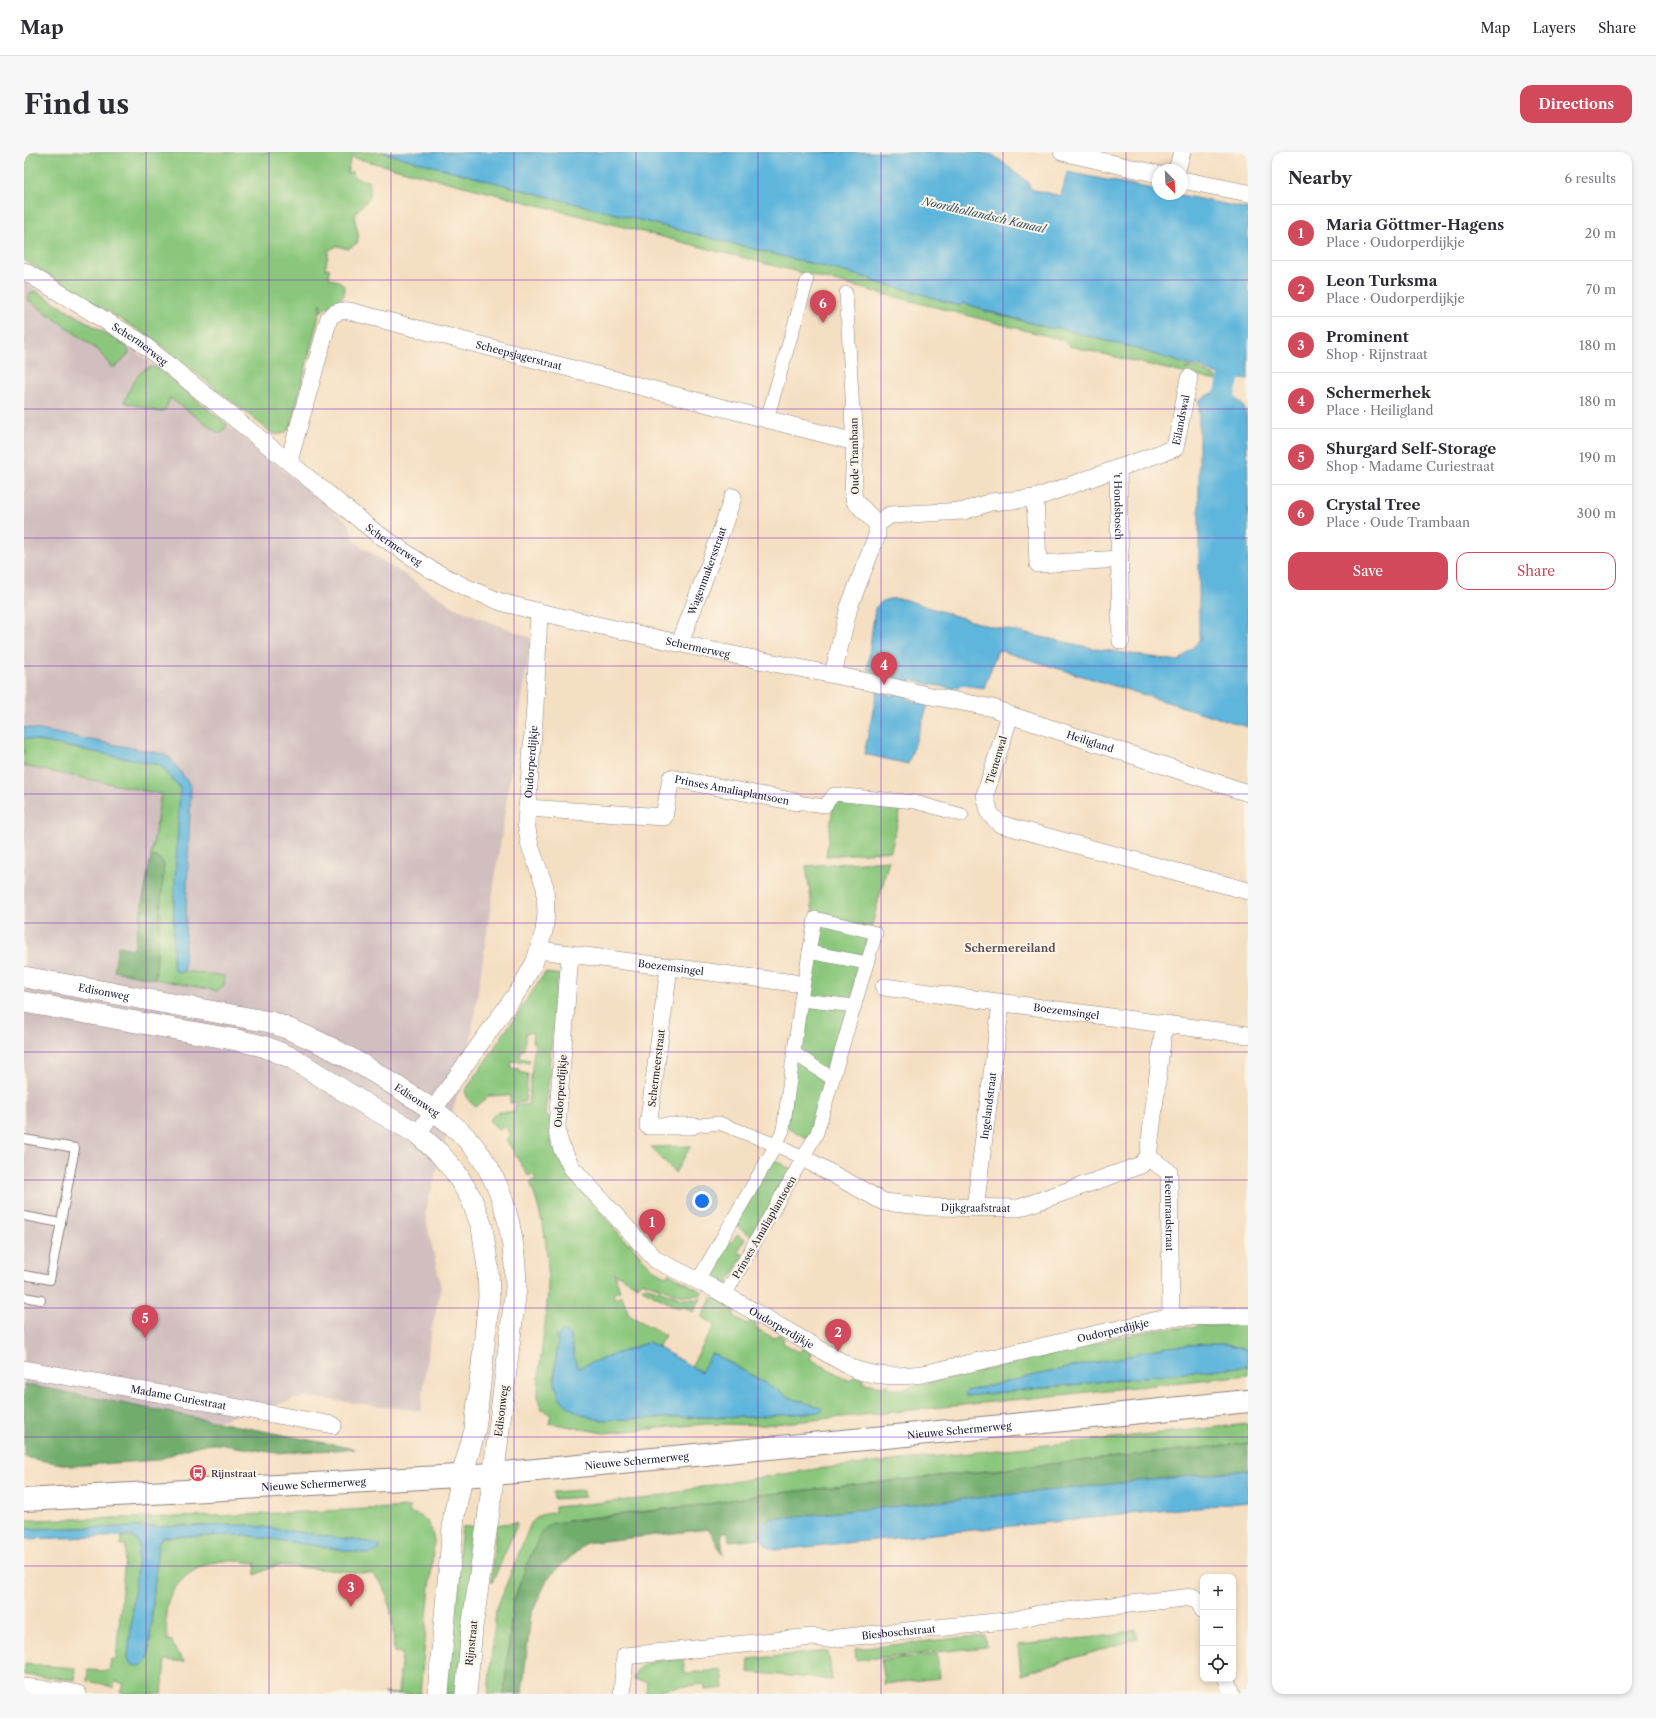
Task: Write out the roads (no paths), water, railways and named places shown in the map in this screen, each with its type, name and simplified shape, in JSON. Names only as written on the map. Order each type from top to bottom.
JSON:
[{"type":"main road","name":"Nieuwe Schermerweg","points":[[24,1500],[494,1474],[1044,1422],[1248,1401]]},
{"type":"street","points":[[1062,152],[1152,173]]},
{"type":"street","points":[[1179,164],[1182,152]]},
{"type":"street","points":[[1188,181],[1248,193]]},
{"type":"street","name":"Schermerweg","points":[[24,271],[139,341],[375,532],[430,569],[465,587],[494,599],[539,612],[680,643],[833,674]]},
{"type":"street","points":[[767,419],[807,281]]},
{"type":"street","name":"Oude Trambaan","points":[[846,293],[855,442],[853,494],[855,501],[876,524]]},
{"type":"street","name":"Scheepsjagerstraat","points":[[289,461],[329,318],[334,312],[341,310],[561,364],[855,442]]},
{"type":"street","name":"Eilandswal","points":[[1118,468],[1175,448],[1189,378]]},
{"type":"street","name":"'t Hondsbosch","points":[[876,524],[890,514],[964,511],[991,502],[1035,498],[1118,468],[1121,641]]},
{"type":"street","name":"Wagenmakersstraat","points":[[680,643],[733,497]]},
{"type":"street","points":[[1035,498],[1038,564],[1120,559]]},
{"type":"street","points":[[833,674],[849,607],[877,535],[876,524]]},
{"type":"street","name":"Oudorperdijkje","points":[[418,1134],[521,987],[535,961],[544,931],[546,898],[542,877],[527,835],[527,808],[535,707],[539,612]]},
{"type":"street","name":"Heiligland","points":[[833,674],[993,708],[1010,715],[1248,792]]},
{"type":"street","name":"Tienenwal","points":[[1010,715],[985,795],[990,814],[1000,824],[1248,891]]},
{"type":"street","name":"Prinses Amaliaplantsoen","points":[[527,808],[664,818],[671,778],[796,802],[825,806],[834,794],[915,802],[962,815]]},
{"type":"street","name":"Prinses Amaliaplantsoen","points":[[725,1295],[817,1133],[876,933],[815,918],[809,952]]},
{"type":"street","name":"Boezemsingel","points":[[539,950],[799,984]]},
{"type":"street","points":[[698,1280],[776,1145],[783,1130],[801,1000],[799,984],[809,952],[867,963]]},
{"type":"street","name":"Oudorperdijkje","points":[[570,954],[557,1126],[558,1137],[562,1149],[572,1168],[656,1260],[698,1280],[854,1369],[867,1374],[903,1377],[923,1374],[1171,1317],[1248,1316]]},
{"type":"street","name":"Schermeerstraat","points":[[669,968],[648,1126],[692,1126]]},
{"type":"street","name":"Edisonweg","points":[[462,1476],[475,1430],[488,1297],[488,1268],[486,1248],[476,1211],[464,1186],[447,1162],[418,1134],[365,1104],[292,1058],[263,1046],[24,1002],[27,978],[270,1022],[321,1042],[366,1066],[433,1111],[458,1130],[472,1144],[486,1164],[503,1201],[515,1251],[516,1288],[494,1474]]},
{"type":"street","points":[[862,983],[884,987]]},
{"type":"street","name":"Boezemsingel","points":[[884,987],[1001,1004],[1248,1035]]},
{"type":"street","points":[[801,1000],[855,1006]]},
{"type":"street","name":"Ingelandstraat","points":[[975,1208],[1001,1004]]},
{"type":"street","points":[[1148,1157],[1164,1025]]},
{"type":"street","points":[[794,1053],[833,1079]]},
{"type":"street","points":[[692,1126],[719,1123],[776,1145],[803,1158]]},
{"type":"street","name":"Dijkgraafstraat","points":[[803,1158],[884,1202],[932,1207],[1019,1208],[1141,1165],[1148,1157]]},
{"type":"street","name":"Heemraadstraat","points":[[1148,1157],[1169,1172],[1171,1317]]},
{"type":"street","name":"Madame Curiestraat","points":[[24,1369],[333,1425]]},
{"type":"street","name":"Rijnstraat","points":[[466,1694],[472,1628],[494,1474]]},
{"type":"street","points":[[438,1694],[454,1516],[462,1476]]},
{"type":"street","name":"Biesboschstraat","points":[[622,1694],[625,1656],[813,1637],[827,1639],[1015,1620],[1039,1614],[1193,1597],[1200,1602]]},
{"type":"street","points":[[1228,1682],[1232,1694]]},
{"type":"street","points":[[24,1687],[78,1694]]},
{"type":"lane","points":[[24,1139],[75,1148],[50,1280],[24,1275]]},
{"type":"lane","points":[[24,1216],[61,1223]]},
{"type":"lane","points":[[24,1297],[41,1300]]},
{"type":"water","name":"Noordhollandsch Kanaal","points":[[381,152],[977,152],[993,155],[1029,183],[1030,189],[1061,196],[1067,172],[1152,189],[1152,200],[1188,200],[1188,196],[1248,209],[1248,380],[1218,375],[1196,365],[1192,366],[1141,350],[1055,327],[1054,329],[963,303],[960,306],[912,291],[872,281],[872,279],[557,199]]},
{"type":"water","points":[[1217,391],[1234,397],[1246,411],[1248,493],[1248,727],[998,650],[984,688],[963,685],[953,689],[911,680],[907,699],[928,705],[908,764],[864,754],[877,691],[894,696],[898,678],[867,670],[875,608],[881,602],[888,599],[903,599],[981,624],[1097,649],[1179,661],[1200,640],[1199,400]]},
{"type":"water","points":[[24,727],[163,754],[170,758],[191,786],[184,970],[181,973],[174,970],[173,967],[174,902],[180,787],[160,765],[24,738]]},
{"type":"water","points":[[561,1332],[567,1332],[570,1336],[577,1368],[649,1342],[701,1372],[712,1353],[793,1399],[820,1407],[823,1410],[821,1412],[751,1417],[600,1420],[583,1415],[563,1401],[555,1382],[558,1340],[556,1339],[556,1336],[558,1337]]},
{"type":"water","points":[[1204,1344],[1227,1344],[1248,1350],[1248,1366],[966,1396],[965,1393],[967,1391],[1071,1367],[1125,1357],[1149,1350]]},
{"type":"water","points":[[1248,1470],[1248,1502],[776,1550],[767,1546],[762,1540],[761,1536],[763,1523],[771,1519]]},
{"type":"water","points":[[248,1525],[374,1543],[379,1546],[380,1550],[370,1554],[245,1535],[163,1537],[158,1543],[148,1660],[142,1666],[137,1666],[132,1665],[128,1658],[139,1546],[136,1539],[132,1536],[24,1539],[24,1529]]},
{"type":"waterway","points":[[1220,421],[1220,414],[1248,302]]},
{"type":"place","name":"Crystal Tree","points":[[823,323]]},
{"type":"place","name":"Schermerhek","points":[[884,685]]},
{"type":"place","name":"Maria Göttmer-Hagens","points":[[652,1242]]},
{"type":"place","name":"Shurgard Self-Storage","points":[[145,1338]]},
{"type":"place","name":"Leon Turksma","points":[[838,1352]]},
{"type":"place","name":"Rijnstraat","points":[[198,1473]]},
{"type":"place","name":"Prominent","points":[[351,1607]]},
{"type":"district","name":"Schermereiland","points":[[1010,948]]}]
